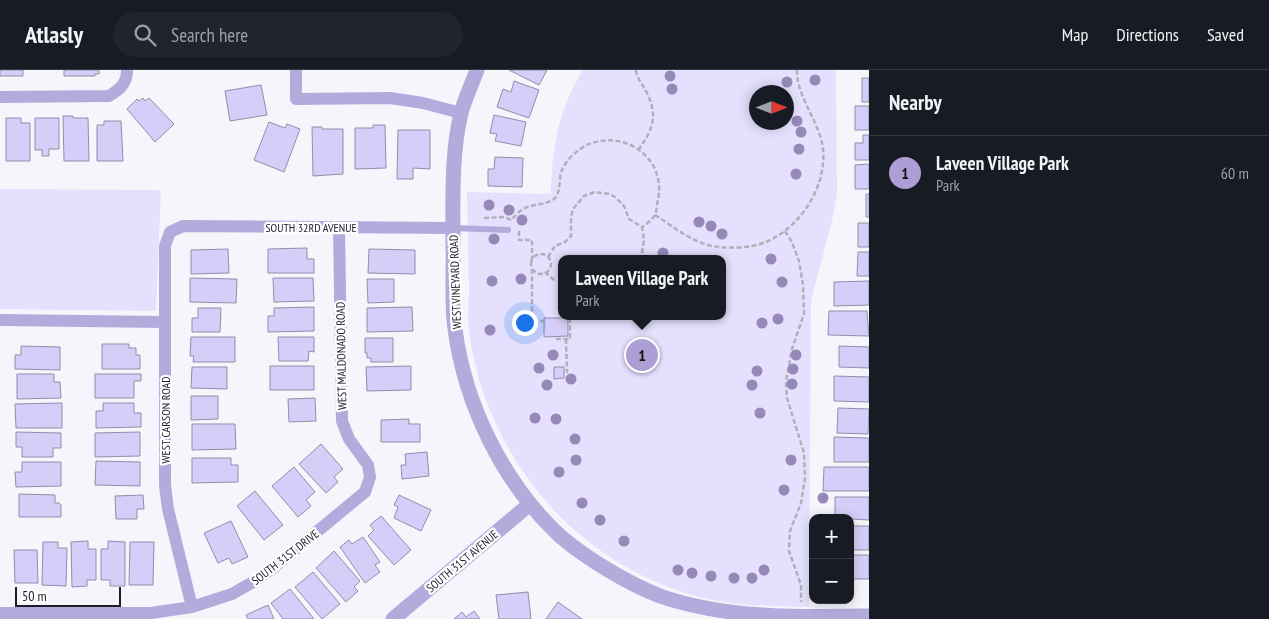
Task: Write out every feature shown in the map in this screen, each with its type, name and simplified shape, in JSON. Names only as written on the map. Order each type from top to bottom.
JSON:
[{"type":"street","points":[[0,97],[109,96],[122,88],[127,77],[127,70]]},
{"type":"street","points":[[296,70],[296,99],[390,98],[423,103],[461,113]]},
{"type":"street","name":"WEST VINEYARD ROAD","points":[[477,70],[461,113],[454,170],[455,327],[469,389],[480,419],[497,455],[530,504],[560,536],[589,557],[640,586],[660,596],[683,604],[771,618]]},
{"type":"street","name":"SOUTH 32RD AVENUE","points":[[170,232],[183,226],[453,228]]},
{"type":"street","name":"WEST MALDONADO ROAD","points":[[339,227],[342,421],[349,439],[368,465],[370,477]]},
{"type":"street","name":"WEST CARSON ROAD","points":[[170,232],[165,246],[165,485],[168,509],[192,607]]},
{"type":"street","points":[[0,320],[164,322]]},
{"type":"street","name":"SOUTH 31ST DRIVE","points":[[0,613],[151,613],[192,607],[232,594],[254,582],[273,568],[365,492],[370,477]]},
{"type":"street","name":"SOUTH 31ST AVENUE","points":[[393,619],[530,504]]},
{"type":"street","points":[[771,618],[869,616]]},
{"type":"lane","points":[[453,228],[508,230]]},
{"type":"path","points":[[636,70],[651,101],[653,112],[653,126],[639,149]]},
{"type":"path","points":[[654,215],[700,243],[718,247],[746,247],[762,243],[785,231],[804,212],[814,193],[822,171],[823,149],[818,129],[799,86],[796,70]]},
{"type":"path","points":[[511,220],[524,208],[553,200],[559,191],[562,170],[573,155],[587,145],[605,139],[622,141],[639,149],[654,167],[660,183],[659,197],[654,215],[642,228]]},
{"type":"path","points":[[548,257],[555,246],[565,242],[571,236],[571,218],[573,209],[579,200],[589,194],[601,192],[615,197],[624,206],[630,219],[642,228],[644,240],[642,252],[644,255]]},
{"type":"path","points":[[479,218],[504,217],[514,223]]},
{"type":"path","points":[[517,227],[519,240],[532,240],[532,321],[544,321]]},
{"type":"path","points":[[785,231],[792,242],[799,261],[803,285],[804,314],[792,349],[786,382],[787,398],[804,453],[805,478],[801,503],[790,532],[789,552],[801,585],[801,602]]},
{"type":"path","points":[[532,261],[539,255],[548,257]]},
{"type":"path","points":[[532,269],[538,274],[549,269],[551,264],[548,257]]},
{"type":"path","points":[[545,272],[555,281]]},
{"type":"path","points":[[556,339],[570,339],[570,320]]},
{"type":"path","points":[[566,339],[567,373]]},
{"type":"shaded area","points":[[583,70],[836,70],[837,193],[832,221],[811,300],[809,607],[742,604],[703,598],[658,583],[617,561],[579,534],[546,501],[518,464],[495,423],[479,379],[469,332],[467,192],[551,194],[555,145],[562,115],[574,85]]},
{"type":"shaded area","points":[[0,189],[161,190],[156,311],[0,309]]},
{"type":"building","points":[[0,70],[23,70],[23,76],[0,76]]},
{"type":"building","points":[[64,70],[99,70],[99,74],[95,74],[95,76],[64,76]]},
{"type":"building","points":[[509,70],[547,70],[539,85]]},
{"type":"building","points":[[862,78],[869,78],[869,102],[862,102]]},
{"type":"building","points":[[514,81],[539,90],[529,118],[497,107],[503,89],[511,92]]},
{"type":"building","points":[[261,85],[267,115],[230,121],[225,91]]},
{"type":"building","points":[[143,98],[145,101],[149,98],[174,124],[155,142],[127,109],[137,99],[139,101]]},
{"type":"building","points":[[855,106],[869,106],[869,130],[855,130]]},
{"type":"building","points":[[494,115],[526,122],[521,146],[495,141],[497,134],[490,133]]},
{"type":"building","points":[[63,116],[88,118],[89,161],[64,161]]},
{"type":"building","points":[[6,118],[21,118],[21,123],[30,123],[30,161],[6,161]]},
{"type":"building","points":[[35,118],[59,118],[59,149],[49,149],[49,156],[42,156],[42,150],[35,150]]},
{"type":"building","points":[[104,121],[121,121],[123,161],[97,161],[97,125],[104,125]]},
{"type":"building","points":[[269,122],[285,128],[287,124],[300,129],[284,172],[254,160]]},
{"type":"building","points":[[373,125],[385,125],[386,168],[355,169],[355,128],[373,128]]},
{"type":"building","points":[[312,127],[343,129],[343,174],[313,176]]},
{"type":"building","points":[[398,130],[430,130],[430,169],[413,168],[413,179],[397,179]]},
{"type":"building","points":[[863,135],[869,135],[869,160],[855,160],[855,143],[863,143]]},
{"type":"building","points":[[495,157],[523,158],[522,187],[488,186],[488,169],[494,169]]},
{"type":"building","points":[[869,164],[869,189],[855,189],[855,165]]},
{"type":"building","points":[[866,194],[869,194],[869,217],[866,217]]},
{"type":"building","points":[[858,223],[869,223],[869,247],[858,247]]},
{"type":"building","points":[[307,248],[307,259],[314,259],[314,273],[268,273],[268,249]]},
{"type":"building","points":[[228,249],[229,273],[191,274],[191,250]]},
{"type":"building","points":[[369,249],[415,250],[415,274],[368,273]]},
{"type":"building","points":[[858,252],[869,252],[869,276],[857,276]]},
{"type":"building","points":[[190,278],[237,279],[236,303],[190,302]]},
{"type":"building","points":[[273,278],[313,278],[314,301],[274,302]]},
{"type":"building","points":[[367,279],[394,279],[394,302],[368,303]]},
{"type":"building","points":[[869,281],[869,305],[834,306],[834,282]]},
{"type":"building","points":[[314,307],[314,331],[268,332],[268,316],[274,316],[274,308]]},
{"type":"building","points":[[412,307],[413,331],[367,332],[367,308]]},
{"type":"building","points":[[198,308],[221,308],[220,332],[192,332],[192,318],[198,318]]},
{"type":"building","points":[[829,311],[867,311],[869,336],[828,335]]},
{"type":"building","points":[[544,318],[568,320],[568,336],[544,337]]},
{"type":"building","points":[[191,337],[235,337],[235,362],[193,362],[194,356],[190,356]]},
{"type":"building","points":[[278,337],[314,337],[314,352],[309,351],[308,361],[279,361]]},
{"type":"building","points":[[365,338],[393,338],[393,362],[371,362],[371,358],[367,358],[367,353],[365,353]]},
{"type":"building","points":[[102,344],[129,344],[129,348],[136,348],[136,355],[140,355],[140,369],[102,369]]},
{"type":"building","points":[[21,346],[60,347],[60,370],[15,369],[15,355],[21,355]]},
{"type":"building","points":[[839,346],[869,347],[869,368],[839,367]]},
{"type":"building","points":[[270,366],[314,366],[314,390],[270,390]]},
{"type":"building","points":[[411,366],[411,390],[367,391],[366,367]]},
{"type":"building","points":[[192,367],[227,367],[227,389],[191,388]]},
{"type":"building","points":[[554,367],[564,367],[564,378],[554,379]]},
{"type":"building","points":[[17,374],[54,374],[54,382],[60,382],[61,398],[17,399]]},
{"type":"building","points":[[95,374],[141,374],[141,381],[134,381],[134,398],[95,398]]},
{"type":"building","points":[[834,376],[869,377],[869,402],[834,401]]},
{"type":"building","points":[[191,396],[218,396],[218,419],[191,420]]},
{"type":"building","points":[[315,398],[316,421],[289,422],[288,399]]},
{"type":"building","points":[[62,403],[62,428],[16,428],[15,404]]},
{"type":"building","points":[[103,403],[134,403],[134,413],[141,413],[141,427],[96,428],[96,411],[103,411]]},
{"type":"building","points":[[838,408],[869,409],[868,434],[837,433]]},
{"type":"building","points":[[409,419],[409,424],[420,424],[420,442],[381,442],[381,420]]},
{"type":"building","points":[[192,424],[235,424],[236,449],[192,450]]},
{"type":"building","points":[[16,432],[61,433],[61,448],[53,448],[53,457],[22,457],[22,447],[16,447]]},
{"type":"building","points":[[140,432],[140,456],[95,457],[95,433]]},
{"type":"building","points":[[834,437],[869,438],[869,462],[834,462]]},
{"type":"building","points":[[321,444],[343,469],[334,477],[338,482],[326,493],[299,464]]},
{"type":"building","points":[[427,452],[429,476],[402,479],[401,465],[406,465],[405,454]]},
{"type":"building","points":[[192,458],[231,458],[231,465],[238,465],[238,482],[192,483]]},
{"type":"building","points":[[96,461],[140,462],[140,486],[95,485]]},
{"type":"building","points":[[22,462],[61,462],[61,486],[16,487],[15,472],[22,472]]},
{"type":"building","points":[[294,467],[315,492],[306,500],[311,506],[298,517],[272,486]]},
{"type":"building","points":[[824,467],[869,467],[869,491],[823,491]]},
{"type":"building","points":[[255,491],[283,525],[264,540],[237,506]]},
{"type":"building","points":[[19,494],[55,495],[55,503],[61,505],[61,517],[19,517]]},
{"type":"building","points":[[143,495],[144,509],[137,509],[137,519],[116,519],[115,496]]},
{"type":"building","points":[[399,495],[431,510],[421,531],[394,518],[398,507],[394,505]]},
{"type":"building","points":[[835,497],[869,497],[869,520],[854,519],[854,514],[835,514]]},
{"type":"building","points":[[381,516],[411,550],[394,565],[368,536],[374,530],[370,525]]},
{"type":"building","points":[[231,521],[248,557],[232,564],[229,558],[218,563],[204,533]]},
{"type":"building","points":[[854,526],[869,526],[869,550],[854,550]]},
{"type":"building","points":[[363,537],[380,562],[375,565],[380,572],[365,583],[340,547],[349,540],[352,544]]},
{"type":"building","points":[[88,541],[88,549],[96,549],[96,580],[87,580],[87,586],[72,587],[71,542]]},
{"type":"building","points":[[108,541],[125,542],[125,586],[110,586],[110,580],[101,580],[101,549],[108,549]]},
{"type":"building","points":[[43,542],[58,542],[58,548],[67,548],[66,586],[42,585]]},
{"type":"building","points":[[130,542],[154,542],[153,585],[129,585]]},
{"type":"building","points":[[14,550],[37,550],[38,583],[15,583]]},
{"type":"building","points":[[334,551],[360,581],[354,587],[358,591],[346,602],[316,568]]},
{"type":"building","points":[[854,555],[869,555],[869,579],[854,579]]},
{"type":"building","points":[[313,572],[340,604],[322,619],[295,587]]},
{"type":"building","points":[[290,589],[314,619],[283,619],[271,603]]},
{"type":"building","points":[[528,592],[531,619],[499,619],[496,595]]},
{"type":"building","points":[[558,602],[582,619],[546,619]]},
{"type":"building","points":[[268,605],[274,619],[248,619],[246,615]]},
{"type":"building","points":[[474,611],[480,619],[454,619],[462,612],[466,617]]},
{"type":"place","name":"Laveen Village Park","points":[[642,355]]}]
